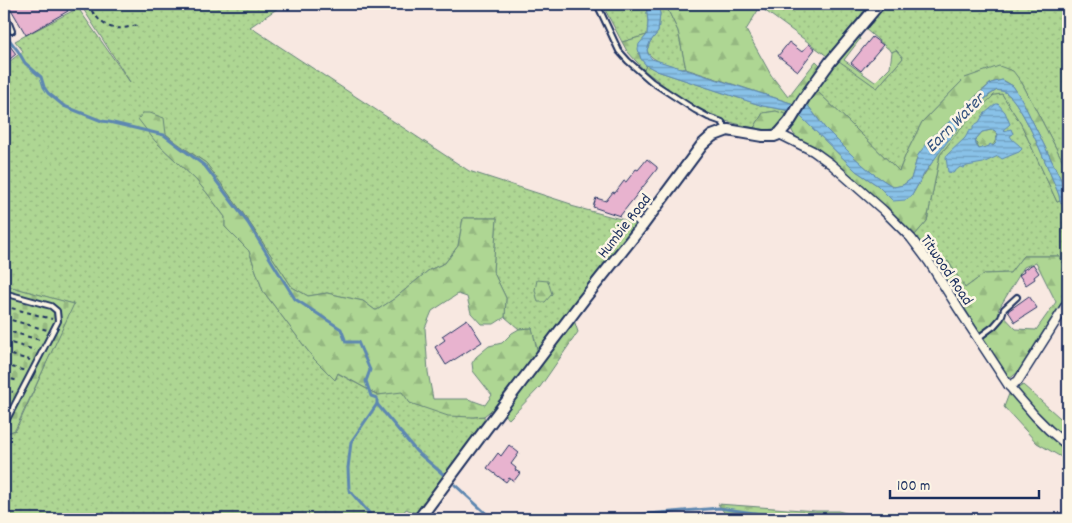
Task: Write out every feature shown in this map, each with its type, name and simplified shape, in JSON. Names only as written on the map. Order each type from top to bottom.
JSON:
[{"type":"street","points":[[728,130],[763,136],[780,134],[830,62],[878,4]]},
{"type":"street","name":"Humbie Road","points":[[419,519],[702,145],[712,136],[728,130]]},
{"type":"street","name":"Titwood Road","points":[[780,134],[813,151],[831,164],[905,232],[929,262],[1010,386],[1034,416],[1068,446]]},
{"type":"street","points":[[1010,386],[1018,381],[1068,302]]},
{"type":"lane","points":[[597,4],[619,51],[628,61],[652,82],[694,110],[722,122],[728,130]]},
{"type":"lane","points":[[4,11],[12,31]]},
{"type":"lane","points":[[4,293],[51,306],[57,311],[58,321],[4,425]]},
{"type":"lane","points":[[978,338],[994,326],[1001,318],[1004,309],[1017,297]]},
{"type":"path","points":[[87,4],[101,22],[112,28],[124,29],[137,25]]},
{"type":"path","points":[[4,306],[58,321]]},
{"type":"path","points":[[4,318],[52,332]]},
{"type":"path","points":[[4,330],[47,342]]},
{"type":"path","points":[[4,341],[42,352]]},
{"type":"path","points":[[4,353],[36,362]]},
{"type":"path","points":[[4,365],[31,372]]},
{"type":"path","points":[[4,377],[26,383]]},
{"type":"path","points":[[4,389],[20,394]]},
{"type":"green space","points":[[80,4],[284,4],[250,27],[469,171],[571,204],[571,206],[636,223],[538,354],[532,328],[519,329],[505,317],[506,298],[493,271],[497,218],[463,218],[458,246],[445,263],[429,270],[394,299],[377,310],[363,301],[327,293],[308,296],[292,287],[247,219],[206,163],[166,134],[155,141],[207,193],[225,217],[225,227],[249,251],[263,291],[314,359],[336,379],[337,373],[378,395],[403,391],[410,403],[473,417],[484,416],[485,424],[417,514],[406,509],[399,519],[12,519],[4,516],[4,434],[16,430],[73,304],[4,285],[4,66],[23,51],[15,41],[78,8],[130,82]]},
{"type":"green space","points":[[602,4],[646,4],[647,35],[622,42]]},
{"type":"green space","points":[[658,4],[665,4],[678,31],[686,69],[657,60],[647,50],[650,42],[658,32],[660,14]]},
{"type":"green space","points":[[665,4],[718,4],[731,8],[760,7],[746,30],[771,75],[788,97],[816,61],[820,65],[794,104],[686,69],[678,31]]},
{"type":"green space","points":[[718,4],[870,4],[827,56],[760,7],[731,8]]},
{"type":"green space","points":[[885,4],[1068,4],[1068,171],[1022,83],[965,78],[922,122],[899,171],[816,90],[839,60],[877,88],[903,58],[896,50],[892,52],[864,28]]},
{"type":"green space","points":[[647,35],[639,47],[640,57],[646,65],[644,70],[627,51],[622,42]]},
{"type":"green space","points":[[857,37],[860,39],[844,60],[875,82],[890,67],[892,52],[896,50],[903,58],[877,88],[839,61]]},
{"type":"green space","points":[[646,65],[657,71],[763,106],[791,111],[788,115],[776,111],[763,113],[754,128],[721,120],[679,97],[644,70]]},
{"type":"green space","points":[[999,66],[1013,71],[1022,83],[1068,171],[1068,194],[1022,100],[1013,86],[1003,80],[991,83],[978,94],[918,155],[911,179],[903,185],[895,187],[872,173],[854,157],[824,127],[806,103],[816,90],[899,171],[922,122],[965,78]]},
{"type":"green space","points":[[997,90],[1005,92],[1012,98],[1028,123],[1060,201],[1057,202],[1021,124],[1002,94],[994,95],[964,124],[940,155],[927,221],[914,236],[847,173],[794,135],[792,131],[793,122],[798,114],[856,171],[877,185],[893,200],[911,197],[957,128],[981,103]]},
{"type":"green space","points":[[1002,94],[1021,124],[1057,202],[1060,201],[1068,212],[1068,272],[1059,256],[1023,256],[1010,273],[984,274],[965,288],[948,261],[939,267],[928,250],[914,236],[927,221],[940,155],[964,124],[994,95]]},
{"type":"green space","points":[[776,111],[788,115],[781,124],[774,129],[754,128],[763,113]]},
{"type":"green space","points":[[143,113],[150,113],[164,118],[166,134],[206,163],[247,219],[292,287],[308,296],[327,293],[363,301],[377,310],[394,299],[429,270],[445,263],[458,246],[463,218],[497,218],[493,271],[506,298],[505,317],[494,324],[481,324],[471,313],[467,297],[458,294],[432,311],[425,328],[428,372],[433,399],[468,399],[485,405],[492,395],[473,371],[472,363],[489,346],[502,343],[519,329],[532,328],[538,354],[500,403],[484,416],[448,416],[410,403],[402,392],[378,395],[338,373],[335,380],[314,359],[263,291],[249,251],[225,227],[225,217],[207,193],[155,141],[138,119]]},
{"type":"green space","points":[[991,130],[998,134],[994,144],[979,149],[975,140],[982,132]]},
{"type":"green space","points":[[1023,256],[1059,256],[1068,272],[1068,292],[1017,373],[1009,379],[939,267],[948,261],[965,288],[984,274],[1010,273]],"holes":[[[1036,262],[1056,302],[1036,330],[1016,329],[998,310],[1024,267]]]},
{"type":"green space","points":[[537,280],[548,281],[552,294],[545,302],[538,302],[535,290]]},
{"type":"green space","points":[[4,285],[74,304],[15,430],[4,434]]},
{"type":"green space","points":[[574,320],[578,332],[540,387],[509,419],[503,414]]},
{"type":"green space","points":[[1023,385],[1068,425],[1068,461],[1037,443],[1004,407],[1009,394]]},
{"type":"green space","points":[[718,504],[838,511],[870,519],[755,519],[726,515]]},
{"type":"water","points":[[646,4],[658,4],[660,14],[658,32],[650,42],[647,50],[652,59],[794,104],[791,111],[763,106],[657,71],[646,65],[641,59],[638,49],[639,44],[647,35]]},
{"type":"water","name":"Earn Water","points":[[1002,80],[1013,86],[1022,100],[1068,194],[1068,212],[1060,201],[1028,123],[1012,98],[1004,92],[997,90],[989,95],[961,123],[925,172],[911,197],[905,200],[893,201],[877,185],[856,171],[798,114],[806,103],[824,127],[854,157],[872,173],[894,187],[903,185],[911,179],[918,155],[930,139],[991,83]]},
{"type":"water","points":[[998,104],[1005,112],[1010,124],[1003,130],[1011,129],[1013,134],[1010,136],[1022,149],[1002,159],[998,156],[983,163],[964,168],[960,167],[953,173],[948,172],[947,155],[965,138],[969,131],[973,130],[973,126],[979,122],[984,114]],"holes":[[[994,130],[998,134],[996,143],[993,146],[990,144],[979,149],[975,140],[982,132]]]},
{"type":"building","points":[[8,4],[63,4],[68,11],[26,35]]},
{"type":"building","points":[[872,37],[883,45],[861,71],[851,63]]},
{"type":"building","points":[[4,38],[16,54],[4,64]]},
{"type":"building","points":[[789,42],[802,52],[809,44],[815,49],[798,71],[778,56]]},
{"type":"building","points":[[647,159],[657,169],[620,216],[593,207],[596,198],[606,201]]},
{"type":"building","points":[[1033,264],[1039,273],[1034,277],[1035,279],[1026,285],[1019,275]]},
{"type":"building","points":[[1029,296],[1037,308],[1015,322],[1008,311]]},
{"type":"building","points":[[467,319],[482,342],[446,365],[435,347],[445,340],[442,336]]},
{"type":"building","points":[[509,445],[519,453],[511,464],[520,473],[514,481],[509,478],[506,482],[487,468],[498,453],[501,456]]},
{"type":"waterway","points":[[4,33],[25,63],[41,77],[48,93],[64,106],[102,121],[164,135],[205,166],[248,223],[295,299],[341,329],[346,342],[358,342],[370,370],[366,381],[371,396],[377,398],[377,404],[416,451],[444,475]]},
{"type":"waterway","points":[[372,519],[370,514],[349,490],[348,468],[351,442],[377,404]]},
{"type":"waterway","points":[[455,485],[492,519]]},
{"type":"waterway","points":[[589,519],[719,508],[795,519]]}]
